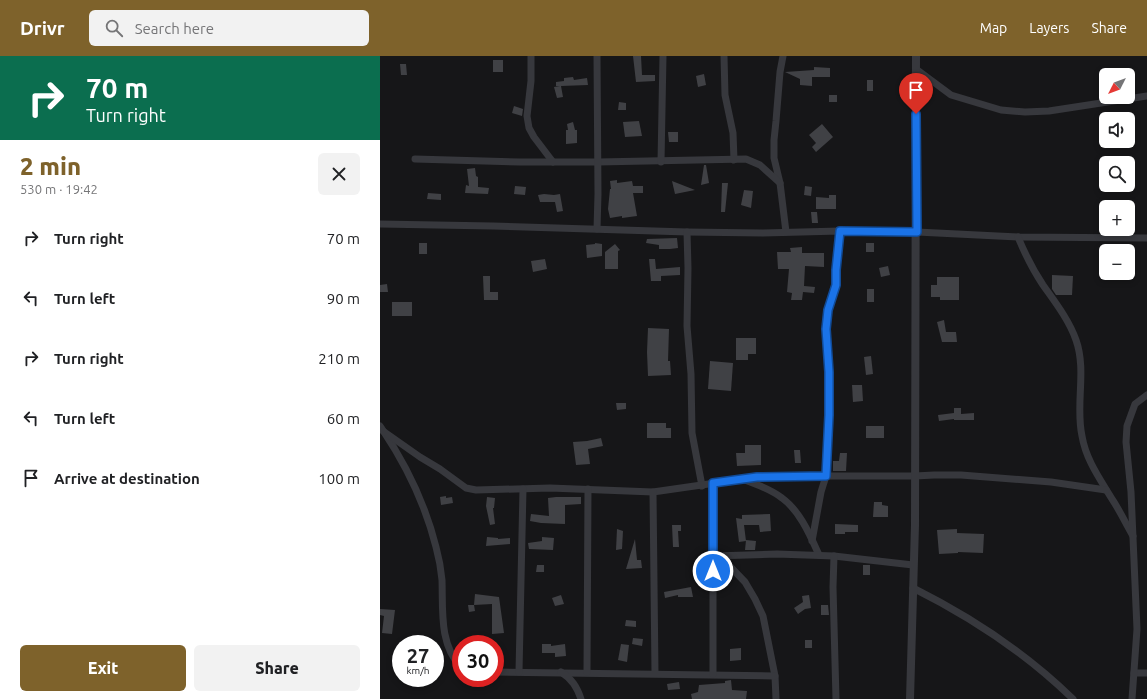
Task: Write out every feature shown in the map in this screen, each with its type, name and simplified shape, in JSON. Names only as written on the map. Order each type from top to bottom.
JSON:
[{"type":"street","points":[[531,56],[531,81],[527,116],[529,128],[553,162]]},
{"type":"street","points":[[596,229],[598,162],[597,56]]},
{"type":"street","points":[[661,162],[663,56]]},
{"type":"street","points":[[724,56],[725,95],[733,133],[734,160]]},
{"type":"street","points":[[783,56],[780,72],[774,140],[774,158],[780,183],[786,232]]},
{"type":"street","points":[[910,699],[915,525],[917,232],[916,56]]},
{"type":"street","points":[[916,69],[951,95],[1001,110],[1049,112],[1147,96]]},
{"type":"street","points":[[415,159],[553,162],[661,162],[746,159],[753,162],[780,183]]},
{"type":"street","points":[[380,224],[687,232],[917,232],[1018,237],[1147,238]]},
{"type":"street","points":[[812,541],[821,492],[826,476],[829,415],[829,372],[826,329],[828,310],[836,285],[840,231]]},
{"type":"street","points":[[687,232],[687,326],[692,433],[702,486]]},
{"type":"street","points":[[1018,237],[1029,263],[1069,324],[1076,339],[1080,354],[1081,368],[1081,436],[1095,473],[1133,536]]},
{"type":"street","points":[[1132,699],[1137,628],[1133,536],[1126,442],[1127,426],[1135,404],[1147,394]]},
{"type":"street","points":[[382,428],[420,457],[440,469],[466,488],[476,490],[588,489],[653,492],[757,477],[962,475],[1051,482],[1106,490]]},
{"type":"street","points":[[382,428],[402,460],[421,499],[429,522],[440,562],[444,631],[452,656]]},
{"type":"street","points":[[743,479],[767,488],[782,498],[794,509],[802,521],[819,555]]},
{"type":"street","points":[[713,483],[716,556],[713,674]]},
{"type":"street","points":[[519,672],[523,489]]},
{"type":"street","points":[[587,672],[588,489]]},
{"type":"street","points":[[653,492],[655,673]]},
{"type":"street","points":[[716,556],[777,554],[819,555],[913,565]]},
{"type":"street","points":[[716,556],[745,582],[756,599],[763,616],[775,676],[776,699]]},
{"type":"street","points":[[834,556],[833,587],[836,699]]},
{"type":"street","points":[[913,588],[983,627],[1018,652],[1073,699]]},
{"type":"street","points":[[504,672],[655,673],[775,676]]},
{"type":"street","points":[[561,672],[570,678],[577,687],[582,699]]},
{"type":"street","points":[[1134,673],[1147,673]]},
{"type":"building","points":[[633,56],[641,56],[642,75],[655,75],[655,81],[636,82]]},
{"type":"building","points":[[493,60],[503,60],[503,72],[493,72]]},
{"type":"building","points":[[400,64],[406,64],[407,75],[401,75]]},
{"type":"building","points":[[814,67],[830,68],[830,77],[812,77],[812,86],[800,85],[800,79],[785,72],[814,70]]},
{"type":"building","points":[[704,74],[706,85],[698,87],[696,76]]},
{"type":"building","points":[[573,77],[574,80],[587,78],[588,85],[561,86],[563,97],[557,98],[554,87],[560,86],[556,86],[556,82],[564,81],[564,78]]},
{"type":"building","points":[[867,80],[873,80],[873,91],[867,91]]},
{"type":"building","points":[[829,95],[837,95],[837,102],[829,102]]},
{"type":"building","points":[[619,102],[626,103],[626,110],[618,110]]},
{"type":"building","points":[[514,106],[523,109],[522,116],[512,113]]},
{"type":"building","points":[[639,121],[642,136],[625,137],[623,122]]},
{"type":"building","points":[[573,122],[575,130],[577,130],[577,143],[566,144],[566,130],[568,130],[567,124]]},
{"type":"building","points":[[822,124],[833,137],[816,152],[812,147],[816,143],[809,135]]},
{"type":"building","points":[[668,132],[678,132],[678,142],[669,142]]},
{"type":"building","points":[[704,165],[706,165],[709,183],[701,185]]},
{"type":"building","points":[[475,168],[476,176],[478,177],[478,187],[489,188],[488,194],[465,193],[466,185],[469,186],[467,169]]},
{"type":"building","points":[[617,180],[617,183],[632,181],[633,186],[643,186],[643,193],[633,193],[637,216],[610,218],[608,209],[611,189],[610,181]]},
{"type":"building","points":[[672,181],[695,190],[675,194]]},
{"type":"building","points":[[722,183],[728,183],[725,212],[721,212]]},
{"type":"building","points":[[515,186],[526,187],[525,195],[514,194]]},
{"type":"building","points":[[805,186],[812,187],[811,196],[804,195]]},
{"type":"building","points":[[744,190],[753,191],[751,208],[741,205]]},
{"type":"building","points":[[428,193],[441,194],[441,200],[427,199]]},
{"type":"building","points":[[560,194],[563,211],[557,212],[555,202],[540,202],[538,195]]},
{"type":"building","points":[[829,195],[836,195],[836,209],[816,209],[816,197],[829,198]]},
{"type":"building","points":[[811,212],[817,212],[818,223],[812,223]]},
{"type":"building","points":[[677,238],[678,248],[659,249],[659,245],[646,243],[647,239]]},
{"type":"building","points":[[419,243],[427,243],[427,254],[419,254]]},
{"type":"building","points":[[595,243],[602,244],[602,256],[587,258],[586,245]]},
{"type":"building","points":[[866,243],[874,243],[874,252],[866,252]]},
{"type":"building","points":[[615,244],[620,250],[618,251],[618,269],[605,269],[605,252]]},
{"type":"building","points":[[802,247],[802,253],[824,253],[824,267],[805,266],[804,286],[815,287],[814,293],[803,292],[802,300],[791,300],[792,293],[787,292],[789,269],[778,269],[777,252],[791,252],[790,248]]},
{"type":"building","points":[[545,259],[547,269],[533,272],[531,261]]},
{"type":"building","points":[[649,259],[655,259],[656,269],[680,267],[680,275],[661,276],[661,281],[651,281]]},
{"type":"building","points":[[888,266],[890,275],[881,277],[879,268]]},
{"type":"building","points":[[1052,275],[1073,276],[1072,295],[1056,295],[1052,289]]},
{"type":"building","points":[[483,276],[490,276],[490,292],[498,292],[498,300],[484,300]]},
{"type":"building","points":[[937,277],[959,277],[959,300],[940,300],[940,297],[931,297],[931,285],[937,285]]},
{"type":"building","points":[[387,284],[388,292],[380,292],[380,285]]},
{"type":"building","points":[[867,289],[874,289],[874,302],[867,302]]},
{"type":"building","points":[[392,302],[412,302],[412,316],[392,316]]},
{"type":"building","points":[[944,320],[946,332],[956,332],[957,342],[942,342],[937,322]]},
{"type":"building","points":[[648,328],[669,329],[668,361],[670,361],[671,375],[648,376]]},
{"type":"building","points":[[736,338],[756,338],[756,354],[748,354],[748,360],[736,360]]},
{"type":"building","points":[[871,356],[873,374],[866,375],[864,357]]},
{"type":"building","points":[[710,361],[733,363],[731,391],[708,389]]},
{"type":"building","points":[[852,385],[862,385],[863,401],[853,402]]},
{"type":"building","points":[[616,403],[626,403],[626,409],[617,410]]},
{"type":"building","points":[[954,408],[961,408],[961,414],[974,413],[974,420],[954,419],[939,421],[938,415],[954,413]]},
{"type":"building","points":[[647,423],[666,423],[666,428],[671,428],[671,438],[647,438]]},
{"type":"building","points":[[866,426],[884,426],[884,438],[866,438]]},
{"type":"building","points":[[601,438],[603,446],[588,449],[590,464],[576,465],[573,442]]},
{"type":"building","points":[[745,445],[761,445],[761,465],[737,466],[736,453],[745,453]]},
{"type":"building","points":[[794,450],[800,450],[801,463],[795,463]]},
{"type":"building","points":[[840,453],[847,453],[846,471],[833,471],[833,461],[839,461]]},
{"type":"building","points":[[446,496],[446,498],[452,497],[453,503],[441,505],[440,497]]},
{"type":"building","points":[[487,497],[495,498],[493,508],[495,524],[490,525],[486,506]]},
{"type":"building","points":[[581,497],[581,504],[565,505],[565,524],[530,521],[531,514],[549,516],[548,498]]},
{"type":"building","points":[[874,502],[882,502],[882,505],[888,506],[888,517],[873,517]]},
{"type":"building","points":[[770,514],[771,531],[760,532],[759,525],[744,525],[746,541],[739,542],[736,518],[742,519],[742,515]]},
{"type":"building","points":[[835,524],[858,525],[858,532],[835,534]]},
{"type":"building","points":[[672,525],[681,525],[681,531],[678,531],[679,547],[673,547]]},
{"type":"building","points":[[617,529],[623,531],[622,549],[616,550]]},
{"type":"building","points":[[957,529],[957,533],[984,534],[983,553],[958,552],[939,554],[937,530]]},
{"type":"building","points":[[487,537],[498,539],[510,538],[510,544],[486,546]]},
{"type":"building","points":[[542,537],[554,538],[553,550],[529,549],[528,543],[542,541]]},
{"type":"building","points":[[635,539],[637,560],[641,560],[642,568],[626,569]]},
{"type":"building","points":[[746,540],[756,541],[755,550],[745,550]]},
{"type":"building","points":[[537,565],[544,565],[544,572],[536,572]]},
{"type":"building","points":[[863,565],[870,565],[870,575],[863,575]]},
{"type":"building","points":[[691,587],[693,597],[678,597],[678,595],[665,598],[664,592]]},
{"type":"building","points":[[475,594],[499,597],[504,633],[492,634],[492,604],[474,605]]},
{"type":"building","points":[[561,595],[564,604],[555,606],[552,598]]},
{"type":"building","points":[[809,595],[811,608],[805,609],[798,614],[794,608],[803,602],[802,596]]},
{"type":"building","points":[[468,605],[474,605],[475,611],[469,612]]},
{"type":"building","points":[[821,605],[828,605],[829,615],[821,615]]},
{"type":"building","points":[[380,609],[395,610],[392,634],[382,633],[384,616],[380,615]]},
{"type":"building","points":[[626,620],[636,621],[636,627],[625,626]]},
{"type":"building","points":[[633,638],[643,639],[642,646],[632,644]]},
{"type":"building","points":[[805,640],[812,640],[812,648],[805,648]]},
{"type":"building","points":[[542,644],[551,644],[551,646],[565,644],[566,656],[555,657],[555,653],[542,653]]},
{"type":"building","points":[[621,644],[629,645],[627,662],[618,660]]},
{"type":"building","points":[[741,648],[741,660],[730,661],[730,649]]},
{"type":"building","points":[[731,680],[732,690],[747,691],[746,699],[692,699],[691,694],[698,692],[699,685],[725,683],[725,681]]},
{"type":"building","points":[[679,682],[680,689],[668,690],[667,684]]},
{"type":"route","points":[[713,571],[713,483],[757,477],[826,476],[829,415],[829,372],[826,329],[828,310],[836,285],[840,231],[917,232],[916,114]]}]
